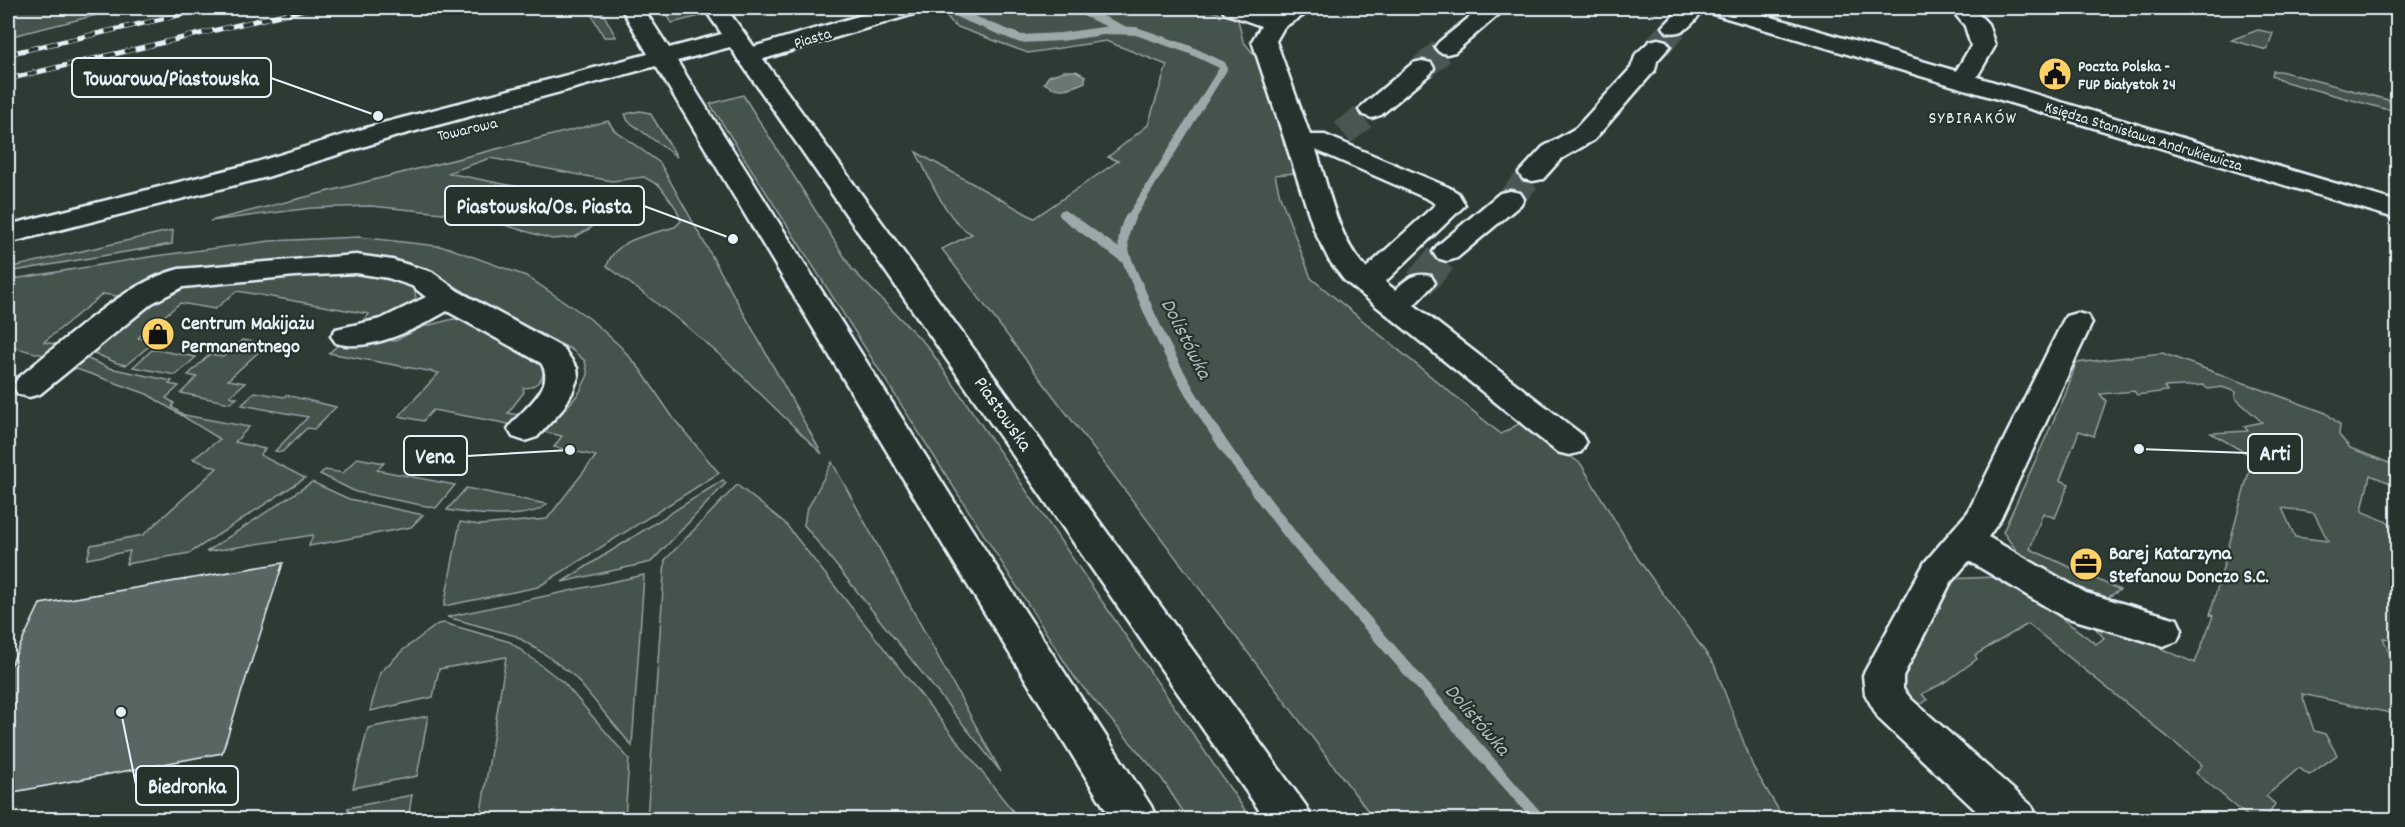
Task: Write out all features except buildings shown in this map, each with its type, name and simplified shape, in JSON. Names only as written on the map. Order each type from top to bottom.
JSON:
[{"type":"street","points":[[632,8],[956,535],[1136,819]]},
{"type":"street","name":"Piastowska","points":[[715,8],[1291,819]]},
{"type":"street","name":"Piasta","points":[[742,47],[855,8]]},
{"type":"street","name":"Piasta","points":[[742,47],[909,8]]},
{"type":"street","points":[[1233,8],[1287,15]]},
{"type":"street","points":[[1447,47],[1495,8]]},
{"type":"street","points":[[1675,27],[1693,8]]},
{"type":"street","name":"Księdza Stanisława Andrukiewicza","points":[[1718,8],[2397,211]]},
{"type":"street","points":[[1961,8],[1976,24],[1983,46],[1962,81]]},
{"type":"street","points":[[1287,15],[1264,41],[1308,142],[1332,241],[1343,262],[1569,443]]},
{"type":"street","points":[[1533,173],[1552,153],[1585,134],[1643,70],[1645,59],[1658,46]]},
{"type":"street","name":"Towarowa","points":[[8,234],[257,171],[378,133],[518,105],[742,47]]},
{"type":"street","points":[[1372,111],[1422,68]]},
{"type":"street","points":[[1308,142],[1343,134]]},
{"type":"street","points":[[1308,142],[1438,193],[1448,199],[1451,205],[1367,283]]},
{"type":"street","points":[[1447,252],[1510,199]]},
{"type":"street","points":[[30,386],[141,296],[179,278],[356,264],[392,269],[422,279],[447,298],[552,356],[561,367],[561,382],[555,395],[525,429]]},
{"type":"street","points":[[1396,305],[1420,283]]},
{"type":"street","points":[[347,336],[387,328],[447,298]]},
{"type":"street","points":[[2017,819],[1897,711],[1888,701],[1882,688],[1883,675],[1938,572],[1982,520],[2077,323]]},
{"type":"street","points":[[1964,541],[2075,605],[2163,630]]},
{"type":"shaded area","points":[[8,8],[125,8],[8,37]]},
{"type":"shaded area","points":[[588,8],[600,8],[616,37],[604,37]]},
{"type":"shaded area","points":[[662,8],[694,8],[700,16],[672,23]]},
{"type":"shaded area","points":[[966,8],[1204,8],[1238,20],[1243,41],[1256,57],[1294,173],[1275,175],[1280,196],[1311,278],[1501,434],[1522,422],[1581,464],[1638,559],[1714,664],[1753,767],[1784,819],[1374,819],[942,249],[972,234],[963,228],[947,210],[916,152],[1034,218],[1118,161],[1108,157],[1148,125],[1167,65],[1106,41],[1028,53],[955,26],[945,14]]},
{"type":"shaded area","points":[[2258,30],[2273,33],[2267,50],[2231,40]]},
{"type":"shaded area","points":[[1064,71],[1076,71],[1085,76],[1085,82],[1064,89],[1054,88],[1044,83],[1049,76]]},
{"type":"shaded area","points":[[2273,71],[2388,100],[2394,105],[2393,109],[2385,109],[2286,82],[2272,75]]},
{"type":"shaded area","points":[[743,95],[852,269],[928,347],[1251,819],[1188,819],[1162,779],[1075,678],[710,104]]},
{"type":"shaded area","points":[[640,111],[650,113],[677,157],[628,121],[625,114]]},
{"type":"shaded area","points":[[608,121],[614,130],[660,163],[822,454],[729,363],[684,324],[607,266],[617,249],[625,243],[675,227],[681,221],[676,208],[660,186],[644,177],[612,181],[490,158],[448,173],[589,201],[598,207],[600,218],[591,228],[575,237],[552,239],[474,216],[371,206],[311,208],[210,221]]},
{"type":"shaded area","points":[[173,230],[172,244],[8,272],[8,268]]},
{"type":"shaded area","points":[[359,237],[446,247],[526,276],[589,318],[620,346],[640,369],[674,419],[719,473],[538,587],[444,606],[460,522],[480,525],[547,519],[596,456],[554,447],[562,436],[499,422],[433,410],[423,421],[399,416],[439,373],[329,353],[337,346],[364,337],[395,341],[422,327],[453,319],[465,320],[541,363],[542,377],[537,384],[523,388],[524,392],[508,413],[554,422],[579,393],[588,375],[585,361],[572,350],[483,303],[423,267],[368,257],[279,261],[181,270],[124,297],[103,294],[44,342],[65,346],[51,357],[8,346],[8,280],[155,256],[270,241]]},
{"type":"shaded area","points":[[351,273],[402,282],[414,288],[416,298],[399,312],[363,321],[369,314],[237,291],[215,309],[180,303],[138,338],[154,342],[126,365],[87,350],[169,288],[221,280]]},
{"type":"shaded area","points":[[242,340],[267,344],[228,380],[245,383],[230,396],[237,398],[230,403],[181,393],[197,377],[188,375],[210,354],[223,357]]},
{"type":"shaded area","points":[[152,350],[196,357],[176,375],[133,367]]},
{"type":"shaded area","points":[[2162,353],[2326,413],[2340,425],[2339,435],[2350,448],[2397,466],[2397,481],[2393,484],[2370,475],[2362,510],[2397,526],[2397,640],[2383,638],[2397,671],[2397,708],[2390,713],[2302,694],[2314,731],[2325,734],[2337,755],[2309,775],[2299,768],[2266,796],[2275,804],[2266,819],[2251,819],[2196,773],[2202,765],[2028,624],[1975,655],[1977,659],[1947,681],[1922,694],[1927,700],[1911,711],[1905,704],[1900,681],[1948,579],[1995,577],[2019,586],[2096,644],[2104,638],[2085,616],[2195,663],[2213,616],[2210,615],[2253,457],[2211,433],[2248,431],[2244,426],[2262,422],[2235,398],[2236,392],[2222,387],[2208,389],[2203,385],[2164,387],[2167,391],[2137,395],[2134,391],[2100,394],[2106,401],[2094,436],[2079,431],[2060,480],[2069,484],[2055,518],[2043,513],[2030,549],[2120,590],[2102,601],[2026,564],[2003,532],[2066,393],[2076,363]],"holes":[[[2282,508],[2314,513],[2328,541],[2295,537]]]},
{"type":"shaded area","points":[[81,356],[109,368],[172,381],[169,384],[179,386],[166,398],[174,403],[172,407],[184,415],[249,427],[235,442],[265,449],[260,455],[305,478],[190,553],[126,564],[130,551],[87,559],[91,545],[143,535],[217,468],[193,459],[220,439],[147,394],[68,366]]},
{"type":"shaded area","points":[[255,392],[284,397],[286,395],[336,407],[314,429],[307,428],[282,452],[275,451],[308,417],[242,405]]},
{"type":"shaded area","points":[[357,458],[384,463],[377,470],[455,485],[436,508],[356,492],[320,474],[325,470],[343,473]]},
{"type":"shaded area","points":[[832,462],[1001,772],[804,525],[806,512]]},
{"type":"shaded area","points":[[723,480],[726,483],[651,562],[562,582]]},
{"type":"shaded area","points":[[312,482],[349,499],[423,515],[411,527],[309,546],[313,535],[206,552]]},
{"type":"shaded area","points":[[737,485],[784,522],[1019,819],[647,819],[665,560]]},
{"type":"shaded area","points":[[466,488],[547,504],[528,513],[500,515],[447,510]]},
{"type":"shaded area","points":[[644,575],[632,746],[574,676],[546,655],[516,636],[447,617]]},
{"type":"shaded area","points":[[444,623],[510,642],[564,683],[629,759],[625,819],[480,819],[506,657],[439,669],[433,697],[370,711],[380,673],[403,650],[438,624]]},
{"type":"shaded area","points":[[428,716],[417,776],[353,788],[368,728]]},
{"type":"shaded area","points":[[412,795],[408,819],[346,819],[348,808]]},
{"type":"waterway","name":"Dolistówka","points":[[951,8],[961,15],[1021,39],[1061,37],[1110,30],[1136,31],[1188,49],[1222,65],[1223,69],[1129,219]]},
{"type":"waterway","points":[[1075,8],[1122,29]]},
{"type":"waterway","points":[[1063,214],[1071,220]]},
{"type":"waterway","points":[[1069,218],[1126,259]]},
{"type":"waterway","name":"Dolistówka","points":[[1129,219],[1123,245],[1128,264],[1150,315],[1176,368],[1206,419],[1257,491]]},
{"type":"waterway","name":"Dolistówka","points":[[1256,490],[1296,542],[1540,820]]},
{"type":"tunnel","points":[[1658,46],[1675,27]]},
{"type":"tunnel","points":[[1422,68],[1447,47]]},
{"type":"tunnel","points":[[1343,133],[1372,110]]},
{"type":"tunnel","points":[[1510,199],[1533,173]]},
{"type":"tunnel","points":[[1420,283],[1447,252]]},
{"type":"railway","points":[[8,54],[210,8]]},
{"type":"railway","points":[[8,79],[310,8]]},
{"type":"place","name":"Poczta Polska - FUP Białystok 24","points":[[2055,74]]},
{"type":"place","name":"Towarowa/Piastowska","points":[[378,116]]},
{"type":"place","name":"Piastowska/Os. Piasta","points":[[733,239]]},
{"type":"place","name":"Centrum Makijażu Permanentnego","points":[[158,334]]},
{"type":"place","name":"Arti","points":[[2139,449]]},
{"type":"place","name":"Vena","points":[[570,450]]},
{"type":"place","name":"Barej Katarzyna Stefanow Donczo S.C.","points":[[2086,564]]},
{"type":"place","name":"Biedronka","points":[[121,712]]},
{"type":"district","name":"SYBIRAKÓW","points":[[1973,117]]}]
